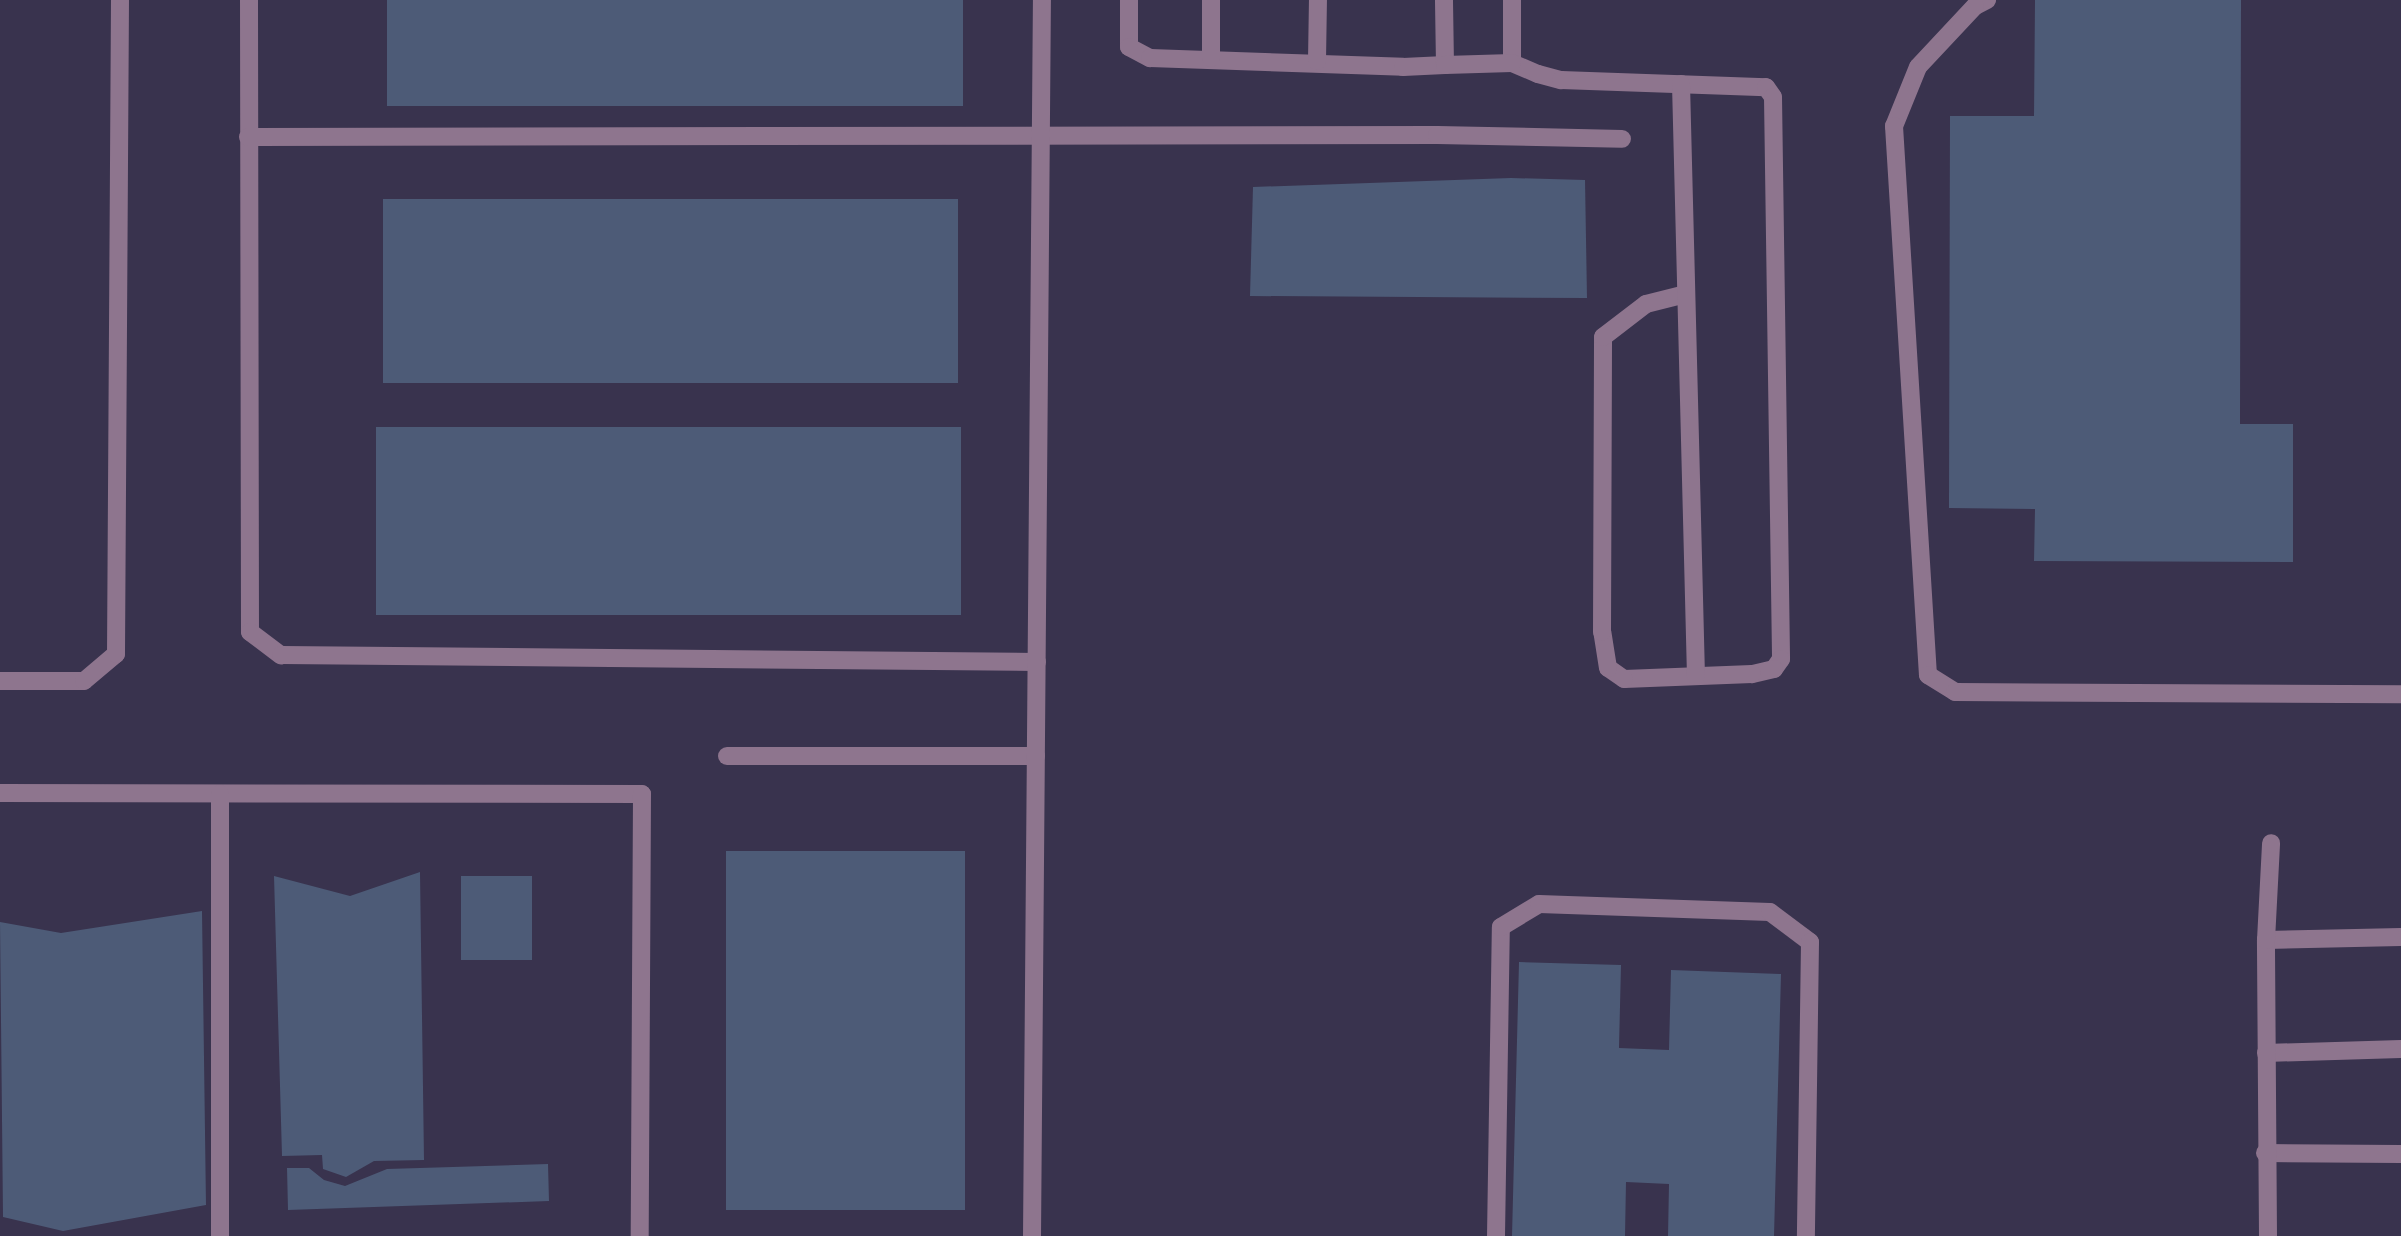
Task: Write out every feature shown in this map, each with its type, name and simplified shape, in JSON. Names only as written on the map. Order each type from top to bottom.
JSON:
[{"type":"lane","points":[[0,681],[84,680],[116,654],[120,0]]},
{"type":"lane","points":[[249,0],[250,632],[281,655],[1037,662]]},
{"type":"lane","points":[[1032,1236],[1042,0]]},
{"type":"lane","points":[[1128,0],[1129,47],[1150,58],[1512,63],[1561,80],[1766,87],[1774,114],[1780,659],[1774,669],[1752,674],[1624,679],[1608,668],[1602,632],[1603,337],[1646,304],[1686,294]]},
{"type":"lane","points":[[1211,0],[1211,58]]},
{"type":"lane","points":[[1317,61],[1318,0]]},
{"type":"lane","points":[[1444,0],[1445,65]]},
{"type":"lane","points":[[1512,0],[1512,63]]},
{"type":"lane","points":[[1987,0],[1976,6],[1918,67],[1894,126],[1928,675],[1955,692],[2401,694]]},
{"type":"lane","points":[[1681,84],[1696,676]]},
{"type":"lane","points":[[248,137],[1437,135],[1622,140]]},
{"type":"lane","points":[[727,756],[1036,756]]},
{"type":"lane","points":[[0,793],[642,794],[640,1236]]},
{"type":"lane","points":[[220,794],[220,1236]]},
{"type":"lane","points":[[2268,1236],[2266,940],[2270,843]]},
{"type":"lane","points":[[1496,1236],[1501,927],[1539,904],[1770,912],[1810,942],[1806,1236]]},
{"type":"lane","points":[[2266,940],[2401,936]]},
{"type":"lane","points":[[2266,1053],[2401,1049]]},
{"type":"lane","points":[[2265,1153],[2401,1154]]},
{"type":"building","points":[[387,0],[963,0],[963,106],[387,106]]},
{"type":"building","points":[[2035,0],[2241,0],[2240,424],[2293,424],[2293,562],[2034,561],[2035,509],[1949,508],[1950,116],[2034,116]]},
{"type":"building","points":[[1511,178],[1585,180],[1587,298],[1250,296],[1253,187]]},
{"type":"building","points":[[383,199],[958,199],[958,383],[383,383]]},
{"type":"building","points":[[376,427],[961,427],[961,615],[376,615]]},
{"type":"building","points":[[726,851],[965,851],[965,1210],[726,1210]]},
{"type":"building","points":[[420,872],[424,1160],[374,1161],[346,1177],[323,1169],[322,1155],[282,1156],[274,876],[350,896]]},
{"type":"building","points":[[461,876],[532,876],[532,960],[461,960]]},
{"type":"building","points":[[202,911],[206,1205],[63,1231],[3,1217],[0,922],[61,933]]},
{"type":"building","points":[[1519,962],[1621,965],[1619,1048],[1669,1050],[1671,970],[1781,974],[1774,1236],[1668,1236],[1669,1184],[1626,1182],[1625,1236],[1512,1236]]},
{"type":"building","points":[[548,1164],[549,1201],[288,1210],[287,1168],[309,1168],[324,1180],[345,1186],[387,1169]]}]
